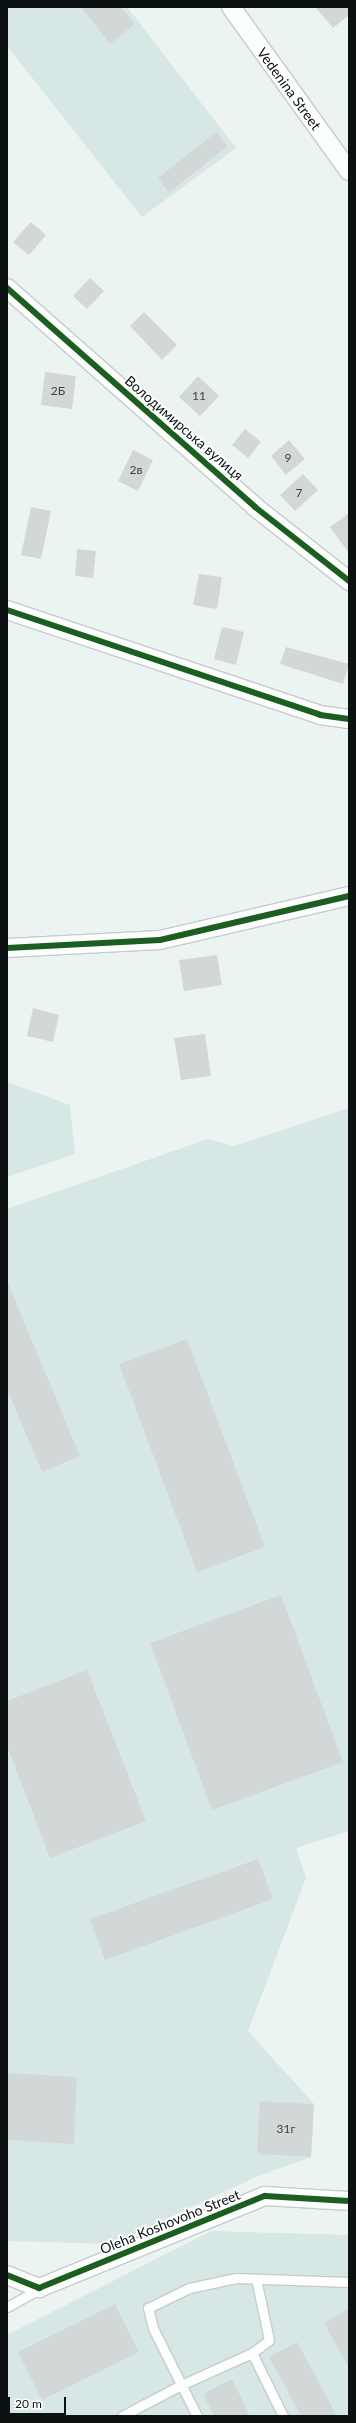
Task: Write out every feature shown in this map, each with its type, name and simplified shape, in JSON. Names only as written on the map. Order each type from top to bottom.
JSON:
[{"type":"street","name":"Vedenina Street","points":[[231,7],[349,171]]},
{"type":"street","name":"Володимирська вулиця","points":[[7,288],[254,507],[349,582]]},
{"type":"street","points":[[7,610],[320,715],[349,719]]},
{"type":"street","points":[[7,948],[160,940],[349,896]]},
{"type":"street","name":"Oleha Koshovoho Street","points":[[7,2275],[39,2288],[265,2196],[349,2201]]},
{"type":"lane","points":[[197,2416],[152,2328],[148,2308],[189,2288],[236,2278],[349,2282]]},
{"type":"lane","points":[[122,2416],[181,2385],[252,2353],[269,2340],[256,2278]]},
{"type":"lane","points":[[7,2307],[46,2285]]},
{"type":"lane","points":[[252,2353],[284,2416]]},
{"type":"shaded area","points":[[7,7],[127,7],[236,148],[142,217],[7,46]]},
{"type":"shaded area","points":[[7,1082],[70,1105],[75,1154],[7,1177]]},
{"type":"shaded area","points":[[349,1108],[349,1831],[296,1848],[306,1878],[248,2031],[314,2104],[311,2157],[256,2177],[112,2244],[7,2241],[7,1209],[208,1139],[234,1146]]},
{"type":"shaded area","points":[[211,2231],[349,2235],[349,2416],[7,2416],[7,2335]]},
{"type":"building","points":[[81,7],[121,7],[135,24],[110,44]]},
{"type":"building","points":[[315,7],[349,7],[349,15],[333,28]]},
{"type":"building","points":[[216,132],[228,146],[169,193],[158,178]]},
{"type":"building","points":[[31,222],[46,235],[29,255],[13,242]]},
{"type":"building","points":[[90,278],[104,291],[87,309],[73,296]]},
{"type":"building","points":[[144,312],[177,345],[162,360],[130,326]]},
{"type":"building","points":[[45,372],[76,376],[72,409],[41,405]]},
{"type":"building","points":[[198,376],[219,396],[200,416],[179,397]]},
{"type":"building","points":[[245,429],[261,442],[248,458],[232,445]]},
{"type":"building","points":[[289,440],[305,459],[286,475],[271,456]]},
{"type":"building","points":[[133,450],[153,460],[138,491],[118,481]]},
{"type":"building","points":[[303,474],[318,490],[295,511],[280,495]]},
{"type":"building","points":[[31,507],[51,511],[41,559],[21,555]]},
{"type":"building","points":[[349,513],[349,553],[330,527]]},
{"type":"building","points":[[77,549],[96,551],[93,578],[75,576]]},
{"type":"building","points":[[199,574],[222,577],[217,609],[193,605]]},
{"type":"building","points":[[222,627],[244,632],[236,665],[214,659]]},
{"type":"building","points":[[286,647],[349,664],[343,684],[280,664]]},
{"type":"building","points":[[217,955],[222,985],[184,991],[179,960]]},
{"type":"building","points":[[33,1008],[59,1015],[53,1042],[27,1036]]},
{"type":"building","points":[[205,1034],[211,1076],[181,1080],[174,1038]]},
{"type":"building","points":[[7,1281],[80,1456],[42,1472],[7,1389]]},
{"type":"building","points":[[187,1339],[265,1547],[197,1572],[119,1364]]},
{"type":"building","points":[[281,1595],[343,1762],[212,1810],[150,1643]]},
{"type":"building","points":[[87,1670],[146,1821],[50,1858],[7,1746],[7,1701]]},
{"type":"building","points":[[258,1859],[273,1899],[105,1960],[90,1919]]},
{"type":"building","points":[[7,2073],[77,2077],[74,2144],[7,2140]]},
{"type":"building","points":[[260,2101],[314,2104],[311,2157],[257,2154]]},
{"type":"building","points":[[115,2304],[139,2352],[42,2400],[18,2352]]},
{"type":"building","points":[[349,2309],[349,2368],[324,2323]]},
{"type":"building","points":[[297,2342],[337,2416],[301,2416],[269,2357]]},
{"type":"building","points":[[232,2379],[250,2416],[214,2416],[203,2394]]},
{"type":"cycle path","points":[[7,288],[255,507],[349,581]]},
{"type":"cycle path","points":[[7,610],[320,715],[349,719]]},
{"type":"cycle path","points":[[7,948],[160,940],[349,896]]},
{"type":"cycle path","points":[[7,2275],[39,2288],[265,2196],[349,2201]]}]
